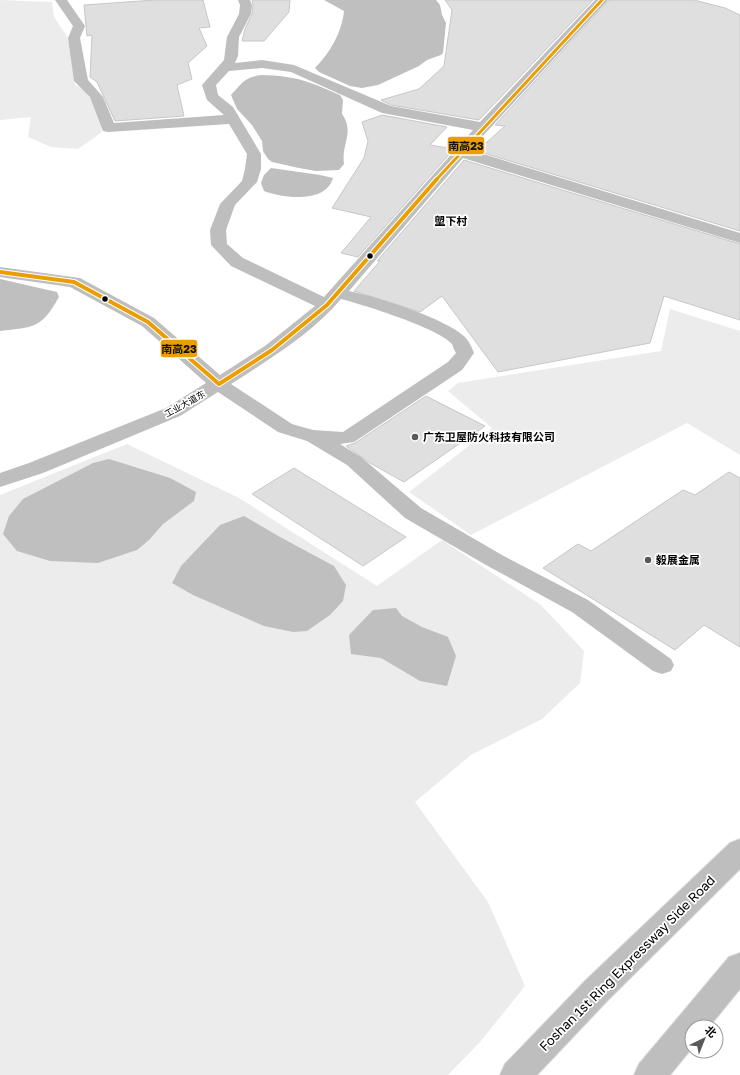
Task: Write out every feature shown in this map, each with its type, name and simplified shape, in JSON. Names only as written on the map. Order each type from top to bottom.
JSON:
[{"type":"main road","points":[[62,0],[79,26],[74,38],[81,81],[92,89],[99,99],[108,128],[233,119]]},
{"type":"main road","points":[[244,0],[246,3],[244,20],[233,34],[233,49],[229,63],[209,85],[212,97],[228,110],[254,154],[253,169],[249,182],[228,204],[218,230],[220,245],[236,262],[332,299],[354,297],[422,320],[441,329],[459,341],[465,353],[455,366],[347,438],[311,436]]},
{"type":"main road","name":"工业大道东","points":[[0,480],[36,468],[173,412],[272,350],[332,299],[460,152],[602,0]]},
{"type":"main road","points":[[224,68],[262,64],[294,69],[387,110],[483,127]]},
{"type":"main road","points":[[460,152],[740,238]]},
{"type":"main road","points":[[0,272],[74,282],[148,322],[219,384],[285,428],[311,436],[354,461],[413,513],[494,560],[580,606],[662,665]]},
{"type":"main road","name":"Foshan 1st Ring Expressway Side Road","points":[[516,1075],[597,990],[740,851]]},
{"type":"main road","points":[[650,1075],[740,966]]},
{"type":"shaded area","points":[[0,0],[52,2],[54,17],[68,38],[75,85],[89,93],[96,103],[100,116],[102,132],[78,149],[51,147],[28,137],[31,117],[0,120]]},
{"type":"shaded area","points":[[324,0],[436,0],[440,5],[442,15],[446,23],[443,53],[378,85],[362,88],[350,86],[319,72],[315,68],[326,56],[334,42],[343,19],[344,11]]},
{"type":"shaded area","points":[[262,75],[303,80],[340,95],[343,100],[342,114],[346,120],[348,132],[344,150],[344,164],[339,170],[316,171],[272,162],[268,159],[263,151],[262,141],[252,125],[237,109],[231,95],[241,83],[247,79]]},
{"type":"shaded area","points":[[271,168],[333,178],[329,186],[322,192],[303,197],[281,196],[264,191],[261,183],[264,175]]},
{"type":"shaded area","points":[[0,279],[57,292],[59,297],[47,315],[36,324],[29,327],[0,331]]},
{"type":"shaded area","points":[[670,309],[740,331],[740,455],[687,423],[471,535],[409,492],[492,428],[448,391],[458,383],[661,351]]},
{"type":"shaded area","points":[[127,444],[239,498],[377,586],[442,540],[541,605],[584,651],[580,683],[542,719],[471,755],[415,802],[488,902],[525,986],[480,1042],[448,1075],[0,1075],[0,495]]},
{"type":"shaded area","points":[[109,459],[170,478],[196,492],[194,501],[163,524],[149,540],[137,550],[98,563],[50,561],[17,551],[3,534],[9,516],[23,499],[93,463]]},
{"type":"shaded area","points":[[244,516],[334,566],[346,585],[343,601],[330,615],[307,631],[293,632],[264,626],[193,595],[172,583],[181,566],[220,525]]},
{"type":"shaded area","points":[[396,608],[402,616],[422,627],[448,637],[456,656],[447,686],[420,681],[381,658],[351,654],[349,635],[373,610]]},
{"type":"building","points":[[155,0],[203,0],[210,27],[199,28],[207,46],[188,63],[192,79],[177,85],[184,116],[115,121],[97,82],[90,77],[92,35],[87,36],[84,5]]},
{"type":"building","points":[[252,0],[290,0],[289,12],[264,41],[242,41],[245,29],[252,14]]},
{"type":"building","points":[[445,0],[593,0],[479,120],[391,105],[381,100],[419,89],[444,66],[452,10]]},
{"type":"building","points":[[609,0],[694,0],[725,8],[740,15],[740,231],[477,151],[505,126],[495,125]]},
{"type":"building","points":[[382,115],[447,127],[430,145],[454,149],[358,257],[341,253],[371,217],[332,208],[364,158],[368,141],[362,122]]},
{"type":"building","points":[[464,160],[740,244],[740,320],[664,296],[650,343],[498,372],[442,296],[420,312],[354,291],[380,261],[377,261]]},
{"type":"building","name":"广东卫屋防火科技有限公司","points":[[426,396],[485,426],[404,482],[370,463],[346,446],[355,443]]},
{"type":"building","points":[[294,468],[406,537],[363,566],[252,494]]},
{"type":"building","name":"毅展金属","points":[[729,472],[740,478],[740,647],[704,625],[675,650],[543,568],[578,544],[591,551],[683,490],[695,495]]},
{"type":"transit line","name":"南高23","points":[[0,272],[74,282],[148,322],[219,384],[272,350],[327,305],[460,152],[602,0]]},
{"type":"place","name":"广东卫屋防火科技有限公司","points":[[415,437]]},
{"type":"place","name":"毅展金属","points":[[648,560]]},
{"type":"district","name":"塱下村","points":[[451,221]]}]
